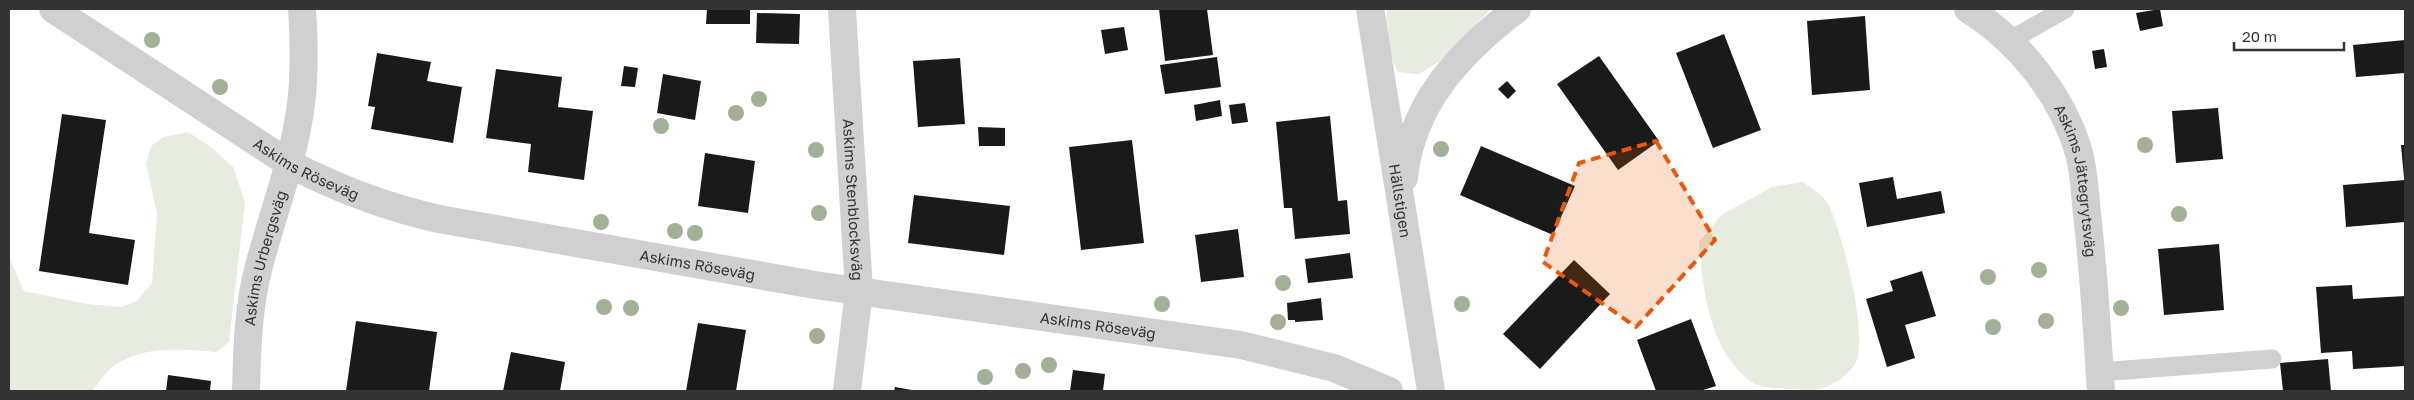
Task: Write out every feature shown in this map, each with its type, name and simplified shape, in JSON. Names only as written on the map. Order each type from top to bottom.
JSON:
[{"type":"street","name":"Askims Röseväg","points":[[53,9],[290,164],[329,184],[396,209],[439,219],[859,291],[1241,346],[1334,368],[1389,391]]},
{"type":"street","name":"Askims Urbergsväg","points":[[246,391],[247,343],[256,277],[290,164],[302,95],[304,66],[302,9]]},
{"type":"street","name":"Askims Stenblocksväg","points":[[842,9],[859,291],[847,391]]},
{"type":"street","name":"Hällstigen","points":[[1370,9],[1431,391]]},
{"type":"street","points":[[1402,206],[1410,146],[1417,123],[1432,95],[1448,72],[1482,35],[1517,9]]},
{"type":"street","name":"Askims Jättegrytsväg","points":[[1968,9],[2009,41],[2048,89],[2066,117],[2079,154],[2092,252],[2100,381]]},
{"type":"lane","points":[[2009,41],[2064,9]]},
{"type":"lane","points":[[2100,381],[2272,359]]},
{"type":"highlighted area","points":[[1656,141],[1715,240],[1636,327],[1543,262],[1579,163]]},
{"type":"shaded area","points":[[1388,9],[1491,9],[1440,61],[1419,74],[1398,72],[1391,57],[1387,41],[1386,17]]},
{"type":"shaded area","points":[[188,132],[211,147],[233,167],[245,202],[229,342],[216,352],[164,350],[139,354],[115,365],[92,391],[9,391],[9,257],[24,291],[87,304],[121,307],[137,301],[152,283],[157,213],[146,164],[151,146],[164,137]]},
{"type":"shaded area","points":[[1803,182],[1826,201],[1834,218],[1847,260],[1859,329],[1859,348],[1853,368],[1836,382],[1815,390],[1757,385],[1738,370],[1718,338],[1711,319],[1706,300],[1699,242],[1721,215],[1772,187]]},
{"type":"building","points":[[707,9],[750,9],[750,24],[706,24]]},
{"type":"building","points":[[1159,9],[1207,9],[1213,55],[1165,61]]},
{"type":"building","points":[[2160,9],[2163,26],[2140,31],[2136,13]]},
{"type":"building","points":[[757,13],[800,14],[799,44],[756,43]]},
{"type":"building","points":[[1865,16],[1870,90],[1812,95],[1807,21]]},
{"type":"building","points":[[1124,27],[1128,50],[1105,54],[1101,30]]},
{"type":"building","points":[[1724,34],[1761,130],[1713,148],[1676,53]]},
{"type":"building","points":[[2405,40],[2405,73],[2356,77],[2353,45]]},
{"type":"building","points":[[2104,49],[2107,67],[2095,69],[2092,51]]},
{"type":"building","points":[[377,53],[431,62],[427,81],[462,87],[453,143],[371,129],[375,107],[368,106]]},
{"type":"building","points":[[1599,56],[1659,141],[1618,170],[1557,84]]},
{"type":"building","points":[[1217,57],[1221,87],[1165,94],[1160,65]]},
{"type":"building","points":[[960,58],[965,124],[918,127],[913,61]]},
{"type":"building","points":[[624,66],[638,68],[635,87],[621,86]]},
{"type":"building","points":[[496,69],[562,77],[558,107],[593,111],[584,180],[528,172],[531,144],[486,138]]},
{"type":"building","points":[[663,74],[701,81],[695,120],[657,113]]},
{"type":"building","points":[[1507,81],[1516,91],[1508,99],[1498,89]]},
{"type":"building","points":[[1220,100],[1222,116],[1196,121],[1194,105]]},
{"type":"building","points":[[1245,103],[1248,122],[1232,124],[1229,105]]},
{"type":"building","points":[[2218,108],[2223,159],[2176,163],[2172,111]]},
{"type":"building","points":[[62,114],[106,120],[89,233],[135,240],[128,285],[39,271]]},
{"type":"building","points":[[1330,116],[1338,201],[1347,200],[1350,234],[1295,239],[1292,208],[1284,208],[1276,122]]},
{"type":"building","points":[[978,127],[1005,128],[1005,146],[979,146]]},
{"type":"building","points":[[1132,140],[1144,243],[1081,250],[1069,147]]},
{"type":"building","points":[[2401,145],[2405,145],[2405,178],[2404,178]]},
{"type":"building","points":[[1481,146],[1575,186],[1553,235],[1460,195]]},
{"type":"building","points":[[705,153],[755,161],[748,213],[698,206]]},
{"type":"building","points":[[1893,177],[1897,199],[1941,191],[1945,213],[1867,227],[1859,183]]},
{"type":"building","points":[[2405,180],[2405,222],[2346,227],[2343,185]]},
{"type":"building","points":[[914,195],[1010,206],[1004,255],[908,243]]},
{"type":"building","points":[[1238,229],[1244,277],[1201,282],[1195,235]]},
{"type":"building","points":[[2219,244],[2224,310],[2164,315],[2158,249]]},
{"type":"building","points":[[1350,253],[1353,278],[1308,283],[1305,259]]},
{"type":"building","points":[[1574,260],[1610,294],[1540,369],[1503,334]]},
{"type":"building","points":[[1922,271],[1936,316],[1905,325],[1915,358],[1887,367],[1866,299],[1893,291],[1890,281]]},
{"type":"building","points":[[2352,285],[2353,299],[2405,296],[2405,366],[2353,369],[2352,351],[2321,353],[2316,287]]},
{"type":"building","points":[[1321,298],[1323,320],[1295,322],[1295,320],[1288,320],[1287,303]]},
{"type":"building","points":[[1691,319],[1716,386],[1700,391],[1656,391],[1637,340]]},
{"type":"building","points":[[356,321],[437,332],[429,391],[346,391]]},
{"type":"building","points":[[698,323],[746,330],[736,391],[686,391]]},
{"type":"building","points":[[511,352],[565,362],[560,391],[503,391]]},
{"type":"building","points":[[2328,359],[2331,391],[2283,391],[2280,363]]},
{"type":"building","points":[[1073,370],[1105,374],[1103,391],[1070,391]]},
{"type":"building","points":[[168,375],[211,381],[210,391],[166,391]]},
{"type":"building","points":[[895,387],[912,390],[912,391],[894,391]]}]
